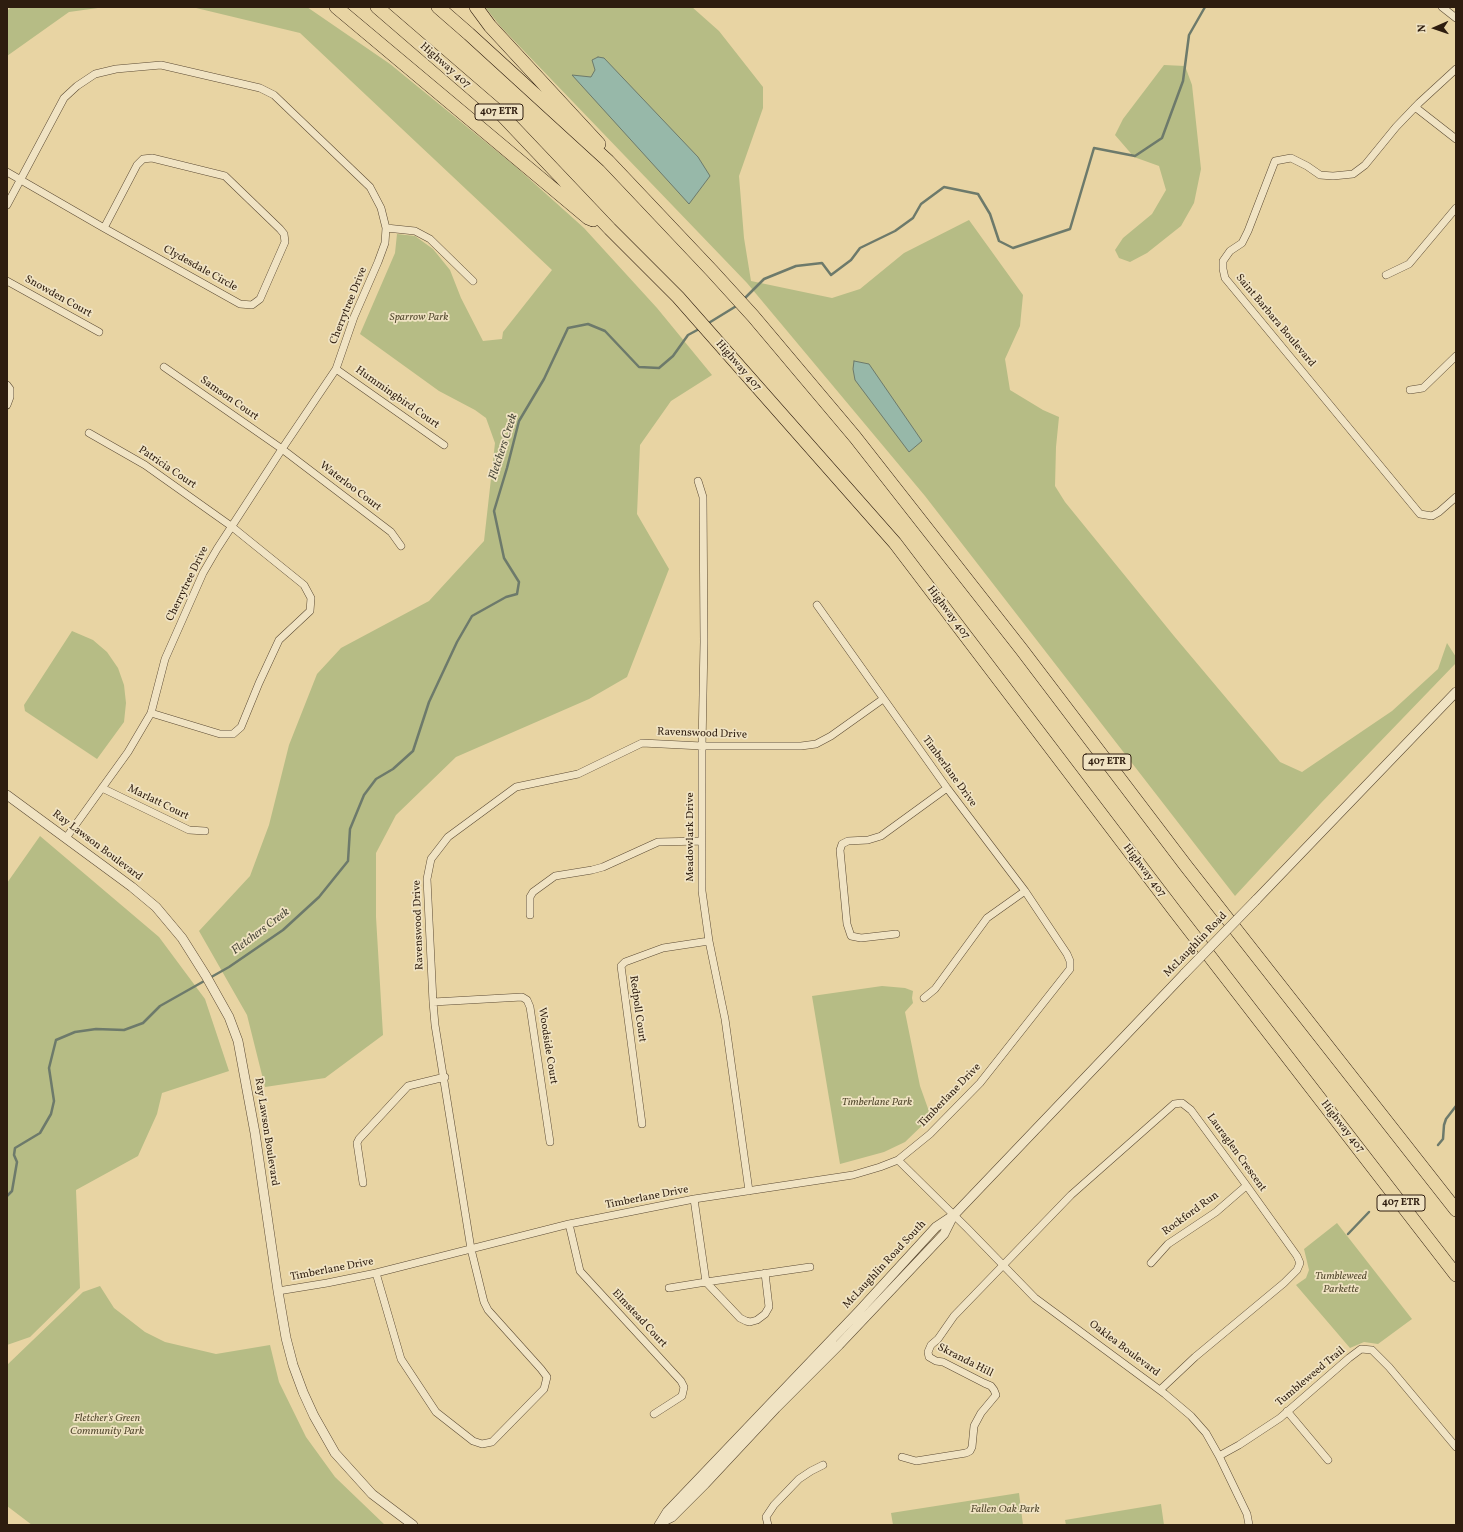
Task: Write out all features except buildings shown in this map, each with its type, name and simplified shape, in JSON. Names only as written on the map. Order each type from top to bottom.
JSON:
[{"type":"highway","points":[[336,7],[588,218],[610,229]]},
{"type":"highway","name":"Highway 407","points":[[377,7],[500,113],[610,229],[678,297],[895,543],[1174,910],[1456,1275]]},
{"type":"highway","name":"407 ETR","points":[[438,7],[470,34],[608,161],[753,316],[864,450],[1022,650],[1186,866],[1453,1206]]},
{"type":"highway","points":[[476,7],[490,26],[598,142],[608,161]]},
{"type":"street","points":[[1442,7],[1456,18]]},
{"type":"street","name":"Cherrytree Drive","points":[[7,205],[64,98],[76,86],[95,74],[116,69],[161,65],[260,88],[274,95],[370,187],[381,208],[386,228],[385,243],[354,317],[336,369],[231,526],[203,573],[165,659],[151,713],[128,752],[66,838]]},
{"type":"street","name":"Saint Barbara Boulevard","points":[[1456,69],[1415,107],[1365,165],[1353,174],[1333,176],[1320,175],[1291,158],[1275,161],[1245,237],[1242,243],[1230,252],[1223,261],[1222,269],[1225,278],[1420,514],[1432,516],[1439,512],[1456,497]]},
{"type":"street","points":[[1415,107],[1456,139]]},
{"type":"street","name":"Clydesdale Circle","points":[[7,172],[104,228],[240,304],[252,305],[260,299],[285,242],[284,234],[280,229],[225,176],[152,158],[143,159],[137,165],[104,228]]},
{"type":"street","points":[[1386,275],[1409,264],[1456,208]]},
{"type":"street","points":[[386,228],[415,231],[430,239],[473,281]]},
{"type":"street","name":"Snowden Court","points":[[7,281],[99,332]]},
{"type":"street","points":[[1410,390],[1423,388],[1456,356]]},
{"type":"street","name":"Samson Court","points":[[164,367],[282,449]]},
{"type":"street","name":"Hummingbird Court","points":[[336,369],[444,445]]},
{"type":"street","points":[[7,385],[10,389],[10,397],[7,405]]},
{"type":"street","name":"Patricia Court","points":[[89,433],[145,465],[231,526],[304,585],[311,598],[310,611],[279,640],[241,727],[234,734],[220,734],[151,713]]},
{"type":"street","name":"Waterloo Court","points":[[282,449],[391,532],[401,546]]},
{"type":"street","name":"Meadowlark Drive","points":[[698,481],[703,497],[704,642],[702,891],[725,1019],[749,1191]]},
{"type":"street","name":"Timberlane Drive","points":[[278,1291],[376,1273],[570,1224],[694,1200],[853,1175],[898,1160],[935,1130],[980,1083],[1070,969],[1070,961],[1067,954],[1025,891],[947,788],[817,605]]},
{"type":"street","name":"McLaughlin Road","points":[[954,1215],[1456,692]]},
{"type":"street","name":"Ravenswood Drive","points":[[376,1273],[400,1359],[436,1412],[473,1441],[482,1444],[492,1442],[544,1389],[547,1377],[488,1310],[484,1302],[471,1249],[445,1077],[435,1025],[433,1002],[427,880],[431,859],[448,837],[516,787],[578,774],[642,743],[702,746],[801,746],[816,744],[831,736],[883,699]]},
{"type":"street","name":"Marlatt Court","points":[[102,788],[189,830],[205,831]]},
{"type":"street","points":[[896,934],[861,938],[851,936],[847,924],[840,850],[842,844],[848,841],[868,840],[881,836],[947,788]]},
{"type":"street","name":"Ray Lawson Boulevard","points":[[7,795],[132,887],[156,907],[182,938],[199,964],[229,1017],[238,1041],[255,1133],[278,1291],[286,1338],[293,1365],[314,1416],[335,1452],[372,1494],[413,1525]]},
{"type":"street","points":[[530,915],[530,897],[533,892],[555,876],[603,867],[658,842],[702,841]]},
{"type":"street","points":[[924,998],[935,989],[987,918],[1025,891]]},
{"type":"street","name":"Redpoll Court","points":[[642,1124],[621,966],[625,962],[663,948],[710,940]]},
{"type":"street","name":"Woodside Court","points":[[433,1002],[522,997],[527,1000],[530,1007],[550,1142]]},
{"type":"street","points":[[363,1183],[357,1143],[359,1139],[408,1086],[445,1077]]},
{"type":"street","name":"Lauraglen Crescent","points":[[1004,1266],[1071,1195],[1174,1104],[1182,1103],[1191,1110],[1297,1256],[1300,1263],[1297,1270],[1160,1390]]},
{"type":"street","name":"Oaklea Boulevard","points":[[898,1160],[1035,1298],[1160,1390],[1191,1416],[1206,1433],[1219,1456],[1247,1514],[1249,1525]]},
{"type":"street","name":"Rockford Run","points":[[1151,1263],[1168,1244],[1216,1212],[1246,1186]]},
{"type":"street","points":[[694,1200],[706,1282],[740,1318],[746,1321],[750,1322],[763,1316],[769,1308],[765,1273]]},
{"type":"street","name":"McLaughlin Road South","points":[[660,1523],[667,1512],[859,1311],[936,1227],[954,1215]]},
{"type":"street","name":"Elmstead Court","points":[[570,1224],[580,1271],[681,1381],[684,1387],[682,1396],[654,1414]]},
{"type":"street","name":"Skranda Hill","points":[[902,1457],[916,1461],[966,1453],[972,1447],[974,1426],[981,1413],[996,1395],[994,1390],[991,1386],[943,1362],[936,1361],[929,1357],[928,1352],[931,1345],[938,1339],[954,1316],[1004,1266]]},
{"type":"street","points":[[669,1288],[810,1267]]},
{"type":"street","name":"Tumbleweed Trail","points":[[1219,1456],[1280,1418],[1349,1358],[1361,1350],[1372,1350],[1389,1367],[1456,1447]]},
{"type":"street","points":[[1288,1411],[1328,1460]]},
{"type":"street","points":[[768,1525],[766,1517],[774,1505],[799,1479],[823,1465]]},
{"type":"green space","points":[[11,7],[105,7],[69,12],[7,56],[7,11]]},
{"type":"green space","name":"Sparrow Park","points":[[192,7],[307,7],[390,64],[515,166],[584,228],[657,308],[712,375],[671,401],[640,445],[637,514],[669,569],[627,677],[589,699],[456,757],[396,815],[376,853],[376,917],[383,1035],[325,1078],[265,1087],[247,1015],[199,931],[250,876],[269,825],[289,745],[317,674],[341,648],[429,601],[484,541],[495,443],[486,418],[475,410],[439,391],[360,334],[395,253],[397,234],[415,236],[433,249],[450,270],[461,298],[483,341],[502,339],[503,332],[552,270],[300,33]]},
{"type":"green space","points":[[485,7],[692,7],[719,31],[763,87],[763,108],[739,176],[744,238],[751,281],[832,298],[860,289],[904,253],[969,220],[1023,295],[1020,326],[1005,359],[1010,390],[1043,410],[1059,417],[1056,447],[1055,486],[1065,502],[1174,636],[1280,762],[1302,772],[1392,711],[1438,669],[1447,643],[1456,657],[1456,663],[1321,803],[1235,896],[925,496],[747,283],[501,27]]},
{"type":"green space","points":[[1164,65],[1185,66],[1192,85],[1201,169],[1194,203],[1181,226],[1147,253],[1130,262],[1119,258],[1115,250],[1123,238],[1152,214],[1166,190],[1159,166],[1134,157],[1115,135],[1123,119]]},
{"type":"green space","points":[[72,631],[93,640],[107,652],[118,668],[124,685],[126,703],[124,722],[97,759],[25,711],[24,705]]},
{"type":"green space","points":[[40,836],[159,937],[205,999],[229,1071],[162,1093],[157,1114],[138,1156],[76,1190],[80,1288],[30,1337],[7,1345],[7,883]]},
{"type":"green space","name":"Timberlane Park","points":[[882,986],[905,988],[913,991],[913,1003],[905,1012],[920,1086],[931,1117],[905,1142],[884,1152],[840,1164],[812,996]]},
{"type":"green space","name":"Tumbleweed Parkette","points":[[1337,1223],[1412,1319],[1378,1344],[1364,1342],[1350,1348],[1296,1285],[1306,1278],[1309,1270],[1304,1249]]},
{"type":"green space","name":"Fletcher's Green Community Park","points":[[100,1286],[114,1308],[145,1332],[165,1342],[216,1354],[270,1345],[279,1382],[306,1437],[335,1477],[385,1525],[32,1525],[7,1506],[7,1365],[83,1292]]},
{"type":"green space","name":"Fallen Oak Park","points":[[1019,1493],[1023,1525],[893,1525],[891,1513]]},
{"type":"green space","points":[[1161,1504],[1164,1525],[1066,1525],[1065,1520]]},
{"type":"shaded area","points":[[598,57],[604,58],[698,157],[710,176],[689,204],[572,75],[591,77],[595,70],[592,60]]},
{"type":"shaded area","points":[[854,361],[869,364],[922,441],[909,452],[855,380],[853,369]]},
{"type":"waterway","name":"Fletchers Creek","points":[[743,300],[764,279],[796,266],[822,263],[831,275],[851,260],[860,248],[895,231],[913,218],[921,204],[944,187],[978,194],[990,214],[999,241],[1013,248],[1070,229],[1094,148],[1135,156],[1162,138],[1183,81],[1189,35],[1205,7]]},
{"type":"waterway","name":"Fletchers Creek","points":[[707,324],[738,305]]},
{"type":"waterway","name":"Fletchers Creek","points":[[7,1196],[12,1191],[17,1162],[14,1155],[15,1148],[40,1133],[51,1114],[54,1101],[49,1068],[56,1040],[75,1032],[96,1029],[124,1030],[143,1023],[160,1006],[229,967],[283,930],[319,897],[348,861],[350,829],[364,795],[376,779],[393,769],[413,751],[429,702],[457,642],[472,616],[506,597],[517,594],[519,582],[504,558],[494,511],[519,421],[544,379],[568,328],[588,324],[605,331],[639,367],[659,368],[673,356],[688,335],[701,328]]},
{"type":"waterway","points":[[1438,1145],[1443,1139],[1446,1119],[1456,1106]]},
{"type":"waterway","points":[[1348,1234],[1369,1212]]}]
